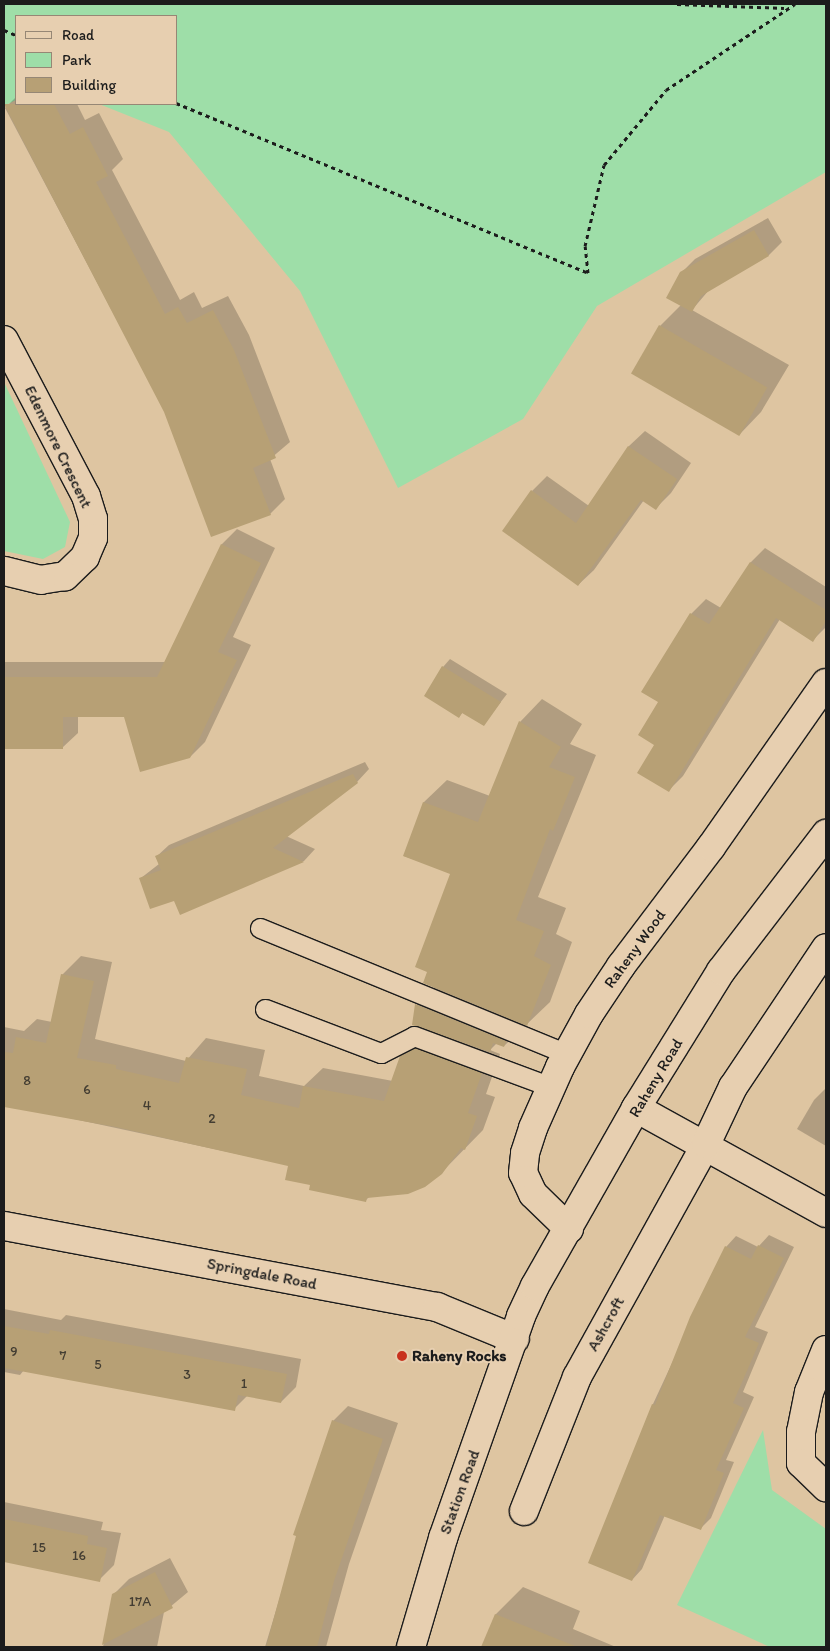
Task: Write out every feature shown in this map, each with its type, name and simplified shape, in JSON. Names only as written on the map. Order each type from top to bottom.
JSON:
[{"type":"street","name":"Edenmore Crescent","points":[[4,340],[86,496],[93,519],[93,538],[85,557],[65,576],[41,580],[4,571]]},
{"type":"street","name":"Raheny Wood","points":[[569,1229],[533,1194],[523,1173],[530,1137],[551,1087],[567,1054],[621,966],[711,847],[826,683]]},
{"type":"street","name":"Raheny Road","points":[[515,1340],[522,1316],[535,1286],[636,1108],[722,971],[826,834]]},
{"type":"street","name":"Ashcroft","points":[[524,1511],[577,1377],[706,1144],[733,1087],[826,948]]},
{"type":"street","points":[[636,1108],[706,1144],[826,1213]]},
{"type":"street","name":"Springdale Road","points":[[4,1226],[437,1307],[515,1340]]},
{"type":"street","name":"Station Road","points":[[411,1647],[443,1538],[515,1340]]},
{"type":"street","points":[[826,1350],[809,1392],[801,1432],[802,1463],[826,1487]]},
{"type":"lane","points":[[260,928],[567,1054]]},
{"type":"lane","points":[[266,1009],[381,1054],[414,1036],[551,1087]]},
{"type":"path","points":[[678,4],[785,8]]},
{"type":"path","points":[[178,104],[588,273],[585,246],[604,165],[666,90],[785,8],[794,4]]},
{"type":"green space","points":[[4,4],[826,4],[826,172],[597,306],[523,419],[398,488],[300,291],[169,132],[102,105],[178,105],[178,15],[15,15],[15,100],[4,106]]},
{"type":"green space","points":[[4,382],[70,522],[65,547],[43,559],[4,551]]},
{"type":"green space","points":[[763,1430],[772,1490],[826,1529],[826,1647],[770,1647],[677,1605]]},
{"type":"building","points":[[4,104],[55,105],[70,134],[83,127],[108,176],[96,182],[165,314],[178,307],[187,323],[213,310],[234,350],[276,458],[253,468],[271,515],[211,537],[164,412]]},
{"type":"building","points":[[754,230],[769,256],[701,296],[692,312],[666,298],[680,272]]},
{"type":"building","points":[[659,325],[767,388],[739,436],[631,373]]},
{"type":"building","points":[[628,446],[677,479],[656,510],[641,500],[578,586],[502,531],[531,490],[576,523]]},
{"type":"building","points":[[221,544],[261,563],[218,652],[237,660],[190,758],[140,772],[124,717],[63,717],[63,749],[5,749],[4,677],[157,677]]},
{"type":"building","points":[[750,562],[826,610],[826,621],[813,642],[776,618],[669,792],[637,773],[654,745],[638,735],[658,702],[641,692],[690,613],[709,624]]},
{"type":"building","points":[[442,666],[501,702],[484,726],[462,713],[459,718],[424,696]]},
{"type":"building","points":[[519,721],[561,747],[549,767],[575,777],[553,831],[550,829],[516,920],[544,931],[534,956],[551,965],[527,1026],[423,983],[427,972],[415,967],[450,874],[403,856],[423,802],[478,822]]},
{"type":"building","points":[[353,774],[358,783],[273,848],[304,862],[180,915],[174,901],[150,909],[139,878],[161,870],[155,856]]},
{"type":"building","points":[[61,974],[94,981],[77,1058],[116,1065],[116,1069],[179,1083],[186,1057],[247,1069],[241,1095],[299,1108],[303,1086],[384,1101],[400,1056],[415,1048],[482,1073],[468,1113],[477,1116],[465,1150],[461,1148],[442,1174],[425,1187],[408,1194],[367,1198],[366,1202],[309,1190],[310,1185],[285,1180],[288,1166],[116,1127],[4,1107],[4,1052],[13,1053],[16,1037],[46,1043]]},
{"type":"building","points":[[415,1004],[506,1041],[504,1047],[493,1043],[490,1052],[412,1025]]},
{"type":"building","points":[[758,1245],[784,1258],[745,1337],[759,1343],[733,1403],[744,1408],[716,1470],[724,1473],[701,1530],[660,1515],[632,1581],[588,1563],[652,1404],[655,1405],[690,1317],[725,1246],[751,1259]]},
{"type":"building","points":[[4,1326],[49,1334],[50,1330],[287,1374],[281,1403],[238,1395],[235,1411],[4,1368]]},
{"type":"building","points":[[332,1420],[383,1439],[334,1581],[317,1647],[266,1647],[296,1536],[293,1535]]},
{"type":"building","points":[[4,1519],[88,1536],[87,1544],[107,1548],[100,1582],[4,1562]]},
{"type":"building","points":[[155,1572],[173,1608],[102,1645],[112,1594]]},
{"type":"building","points":[[495,1614],[575,1646],[575,1647],[481,1647]]},
{"type":"place","name":"Raheny Rocks","points":[[402,1356]]}]
